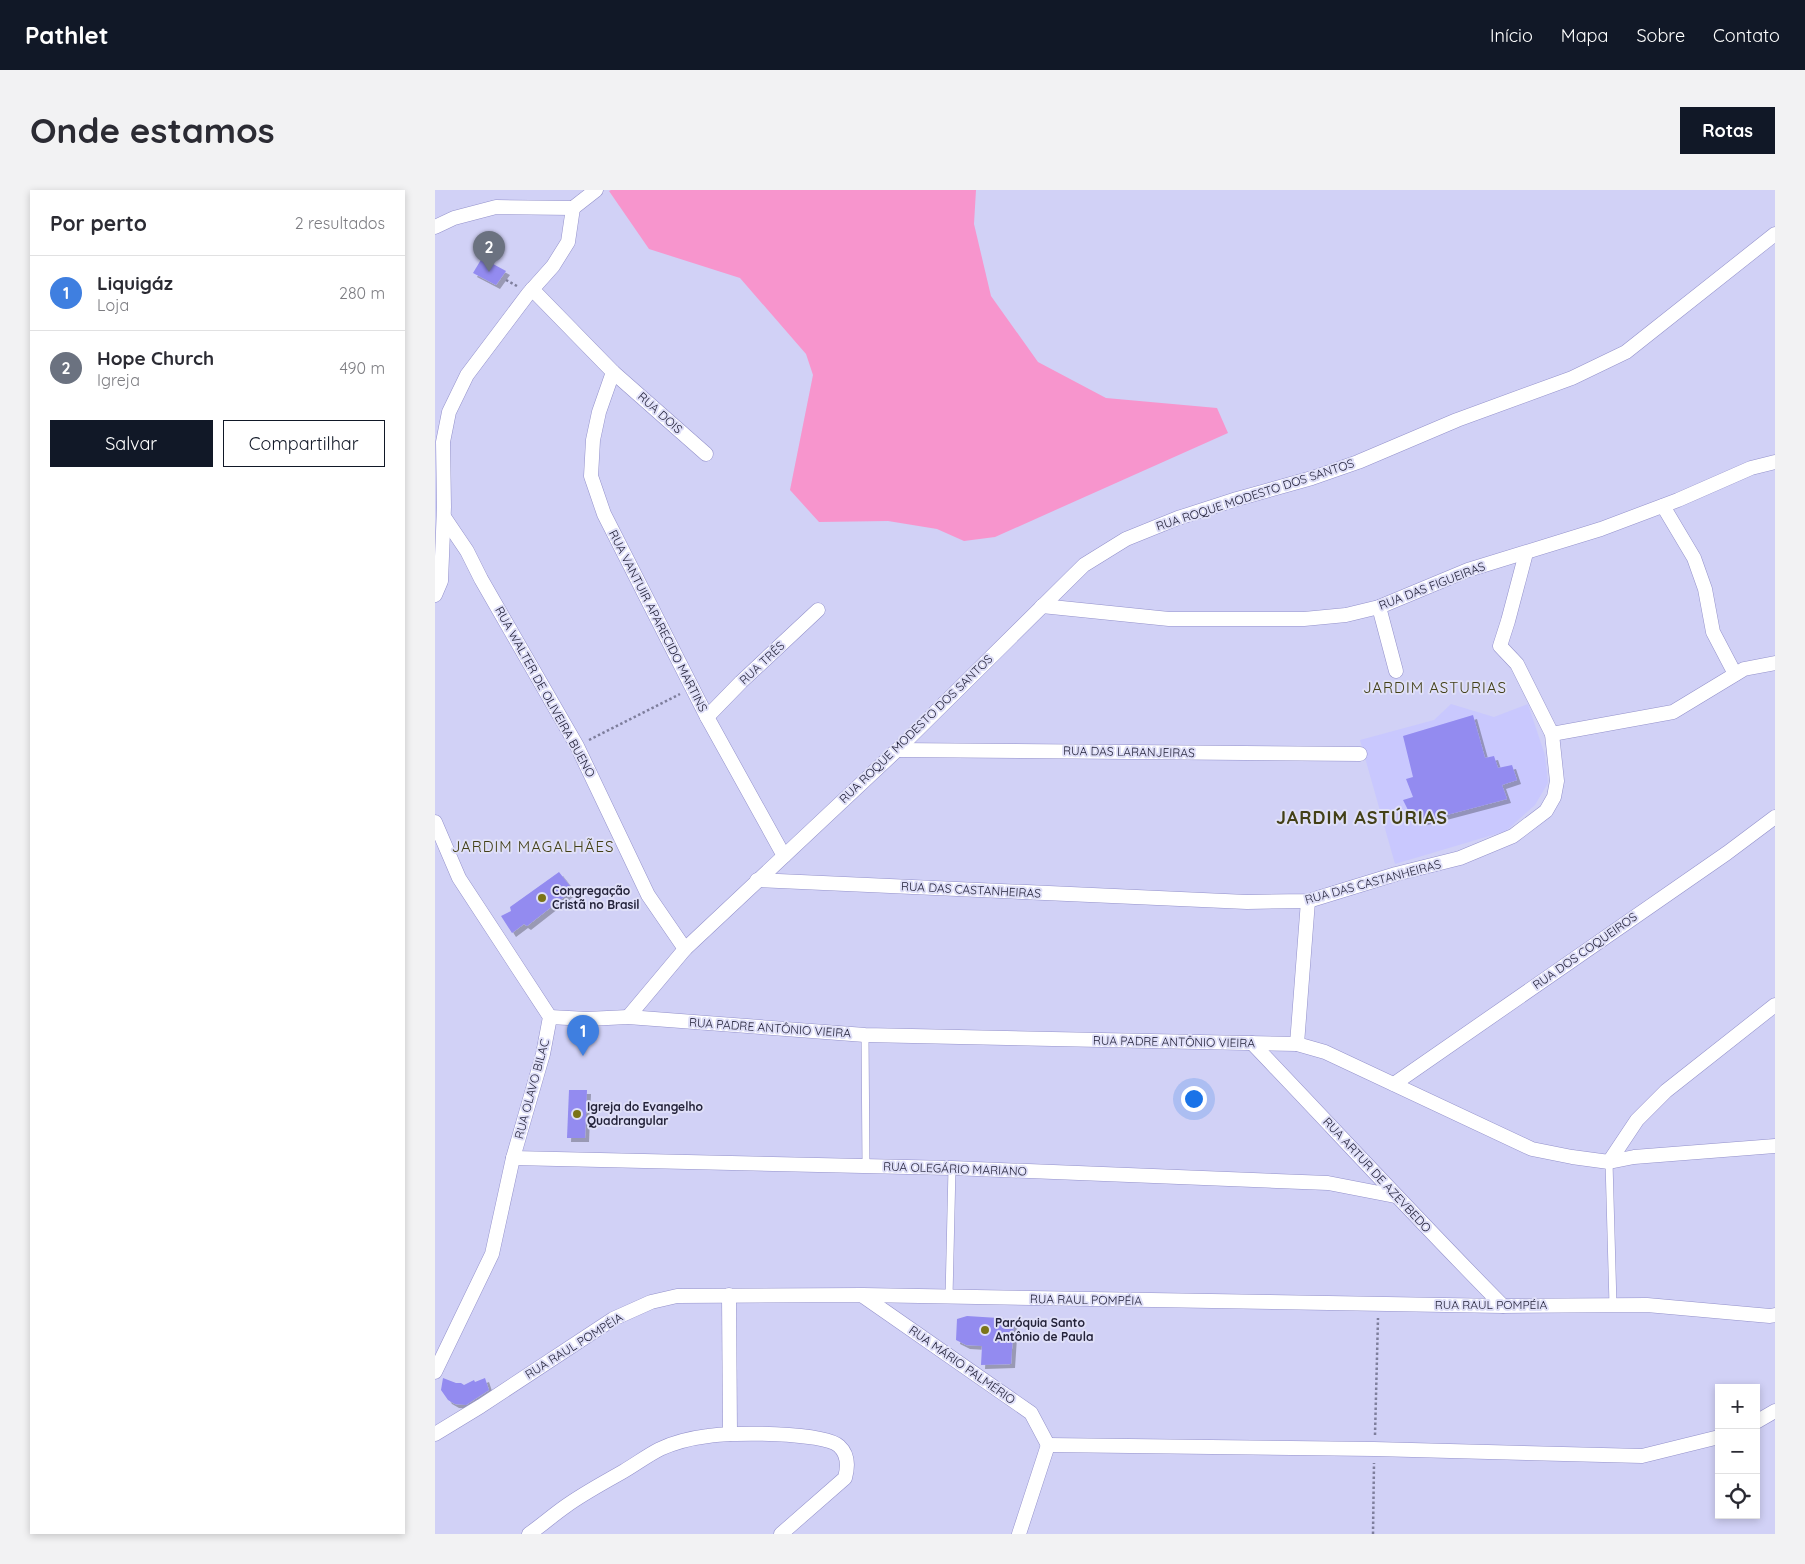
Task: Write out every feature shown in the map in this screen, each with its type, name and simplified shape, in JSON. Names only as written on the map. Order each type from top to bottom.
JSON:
[{"type":"street","points":[[435,227],[454,218],[496,207],[573,208],[596,190]]},
{"type":"street","points":[[435,595],[441,581],[443,442],[449,412],[467,375],[532,289],[553,266],[568,242],[573,208]]},
{"type":"street","name":"RUA ROQUE MODESTO DOS SANTOS","points":[[628,1017],[685,949],[897,750],[1084,565],[1125,539],[1178,518],[1358,462],[1457,420],[1572,378],[1626,352],[1775,234]]},
{"type":"street","points":[[532,289],[613,372]]},
{"type":"street","name":"RUA DOIS","points":[[613,372],[706,454]]},
{"type":"street","name":"RUA VANTUIR APARECIDO MARTINS","points":[[613,372],[599,412],[593,440],[591,476],[604,514],[707,717],[784,856]]},
{"type":"street","name":"RUA DAS FIGUEIRAS","points":[[1042,606],[1169,619],[1304,619],[1346,615],[1379,607],[1468,570],[1601,529],[1663,506],[1751,468],[1775,462]]},
{"type":"street","points":[[1663,506],[1694,558],[1705,589],[1713,632],[1735,674]]},
{"type":"street","name":"RUA WALTER DE OLIVEIRA BUENO","points":[[441,517],[467,551],[481,579],[577,746],[648,896],[685,949]]},
{"type":"street","name":"RUA DAS CASTANHEIRAS","points":[[757,880],[1237,902],[1308,901],[1396,874],[1460,858],[1513,836],[1546,811],[1554,798],[1557,781],[1553,734],[1517,664],[1500,646],[1526,553]]},
{"type":"street","points":[[1379,607],[1396,671]]},
{"type":"street","name":"RUA TRÊS","points":[[707,717],[741,682],[818,610]]},
{"type":"street","points":[[1553,734],[1673,712],[1744,669],[1775,663]]},
{"type":"street","name":"RUA DAS LARANJEIRAS","points":[[897,750],[1360,754]]},
{"type":"street","name":"RUA DOS COQUEIROS","points":[[1394,1084],[1727,853],[1775,817]]},
{"type":"street","points":[[435,822],[459,878],[539,998],[549,1017]]},
{"type":"street","points":[[1297,1044],[1308,901]]},
{"type":"street","points":[[1609,1162],[1637,1120],[1666,1091],[1775,1005]]},
{"type":"street","name":"RUA PADRE ANTÔNIO VIEIRA","points":[[549,1017],[587,1019],[628,1017],[865,1035],[1297,1044],[1325,1052],[1532,1149],[1572,1158],[1609,1162],[1634,1157],[1775,1146]]},
{"type":"street","name":"RUA OLAVO BILAC","points":[[435,1372],[492,1254],[513,1158],[543,1054],[549,1017]]},
{"type":"street","name":"RUA ARTUR DE AZEVBEDO","points":[[1252,1043],[1395,1196],[1503,1306]]},
{"type":"street","name":"RUA OLEGÁRIO MARIANO","points":[[513,1158],[951,1168],[1328,1183],[1395,1196]]},
{"type":"street","points":[[729,1295],[730,1434]]},
{"type":"street","name":"RUA RAUL POMPÉIA","points":[[435,1434],[613,1319],[651,1302],[677,1296],[863,1295],[949,1298],[1503,1306],[1647,1305],[1775,1315]]},
{"type":"street","name":"RUA MÁRIO PALMÉRIO","points":[[863,1295],[1031,1413],[1048,1446]]},
{"type":"street","points":[[1760,1420],[1775,1411]]},
{"type":"street","points":[[529,1534],[567,1505],[660,1449],[686,1440],[730,1434],[783,1436],[827,1440],[839,1446],[847,1457],[848,1468],[845,1478],[781,1534]]},
{"type":"street","points":[[1019,1534],[1048,1446],[1374,1449],[1642,1456],[1715,1438]]},
{"type":"lane","points":[[865,1035],[866,1167]]},
{"type":"lane","points":[[1609,1162],[1613,1305]]},
{"type":"lane","points":[[949,1298],[951,1168]]},
{"type":"path","points":[[577,746],[692,688]]},
{"type":"path","points":[[1373,1534],[1379,1304]]},
{"type":"shaded area","points":[[976,190],[974,224],[991,296],[1038,362],[1106,398],[1217,408],[1228,433],[995,537],[964,541],[937,529],[888,521],[819,522],[790,490],[813,375],[806,354],[740,278],[649,249],[609,191]]},
{"type":"shaded area","points":[[1451,704],[1494,717],[1528,704],[1545,755],[1548,783],[1535,805],[1506,831],[1395,864],[1360,740],[1434,720]]},
{"type":"building","points":[[482,258],[506,271],[496,285],[473,273]]},
{"type":"building","points":[[1473,715],[1485,758],[1494,756],[1498,768],[1512,765],[1517,780],[1502,785],[1507,799],[1420,822],[1419,816],[1412,818],[1403,800],[1413,797],[1406,779],[1413,777],[1403,736]]},
{"type":"building","name":"Congregação Cristã no Brasil","points":[[559,872],[573,890],[527,926],[524,924],[512,933],[501,916],[511,911],[510,907]]},
{"type":"building","name":"Igreja do Evangelho Quadrangular","points":[[569,1090],[587,1090],[585,1138],[567,1138]]},
{"type":"building","name":"Paróquia Santo Antônio de Paula","points":[[967,1316],[1014,1319],[1011,1364],[981,1365],[982,1346],[966,1345],[956,1340],[957,1319]]},
{"type":"building","points":[[443,1378],[464,1385],[474,1380],[475,1382],[485,1378],[489,1390],[466,1405],[455,1404],[448,1400],[441,1390]]},
{"type":"place","name":"Hope Church","points":[[489,272]]},
{"type":"place","name":"Congregação Cristã no Brasil","points":[[542,898]]},
{"type":"place","name":"Liquigáz","points":[[583,1056]]},
{"type":"place","name":"Igreja do Evangelho Quadrangular","points":[[577,1114]]},
{"type":"place","name":"Paróquia Santo Antônio de Paula","points":[[985,1330]]},
{"type":"district","name":"JARDIM ASTURIAS","points":[[1435,688]]},
{"type":"district","name":"JARDIM ASTÚRIAS","points":[[1362,818]]},
{"type":"district","name":"JARDIM MAGALHÃES","points":[[533,847]]}]
